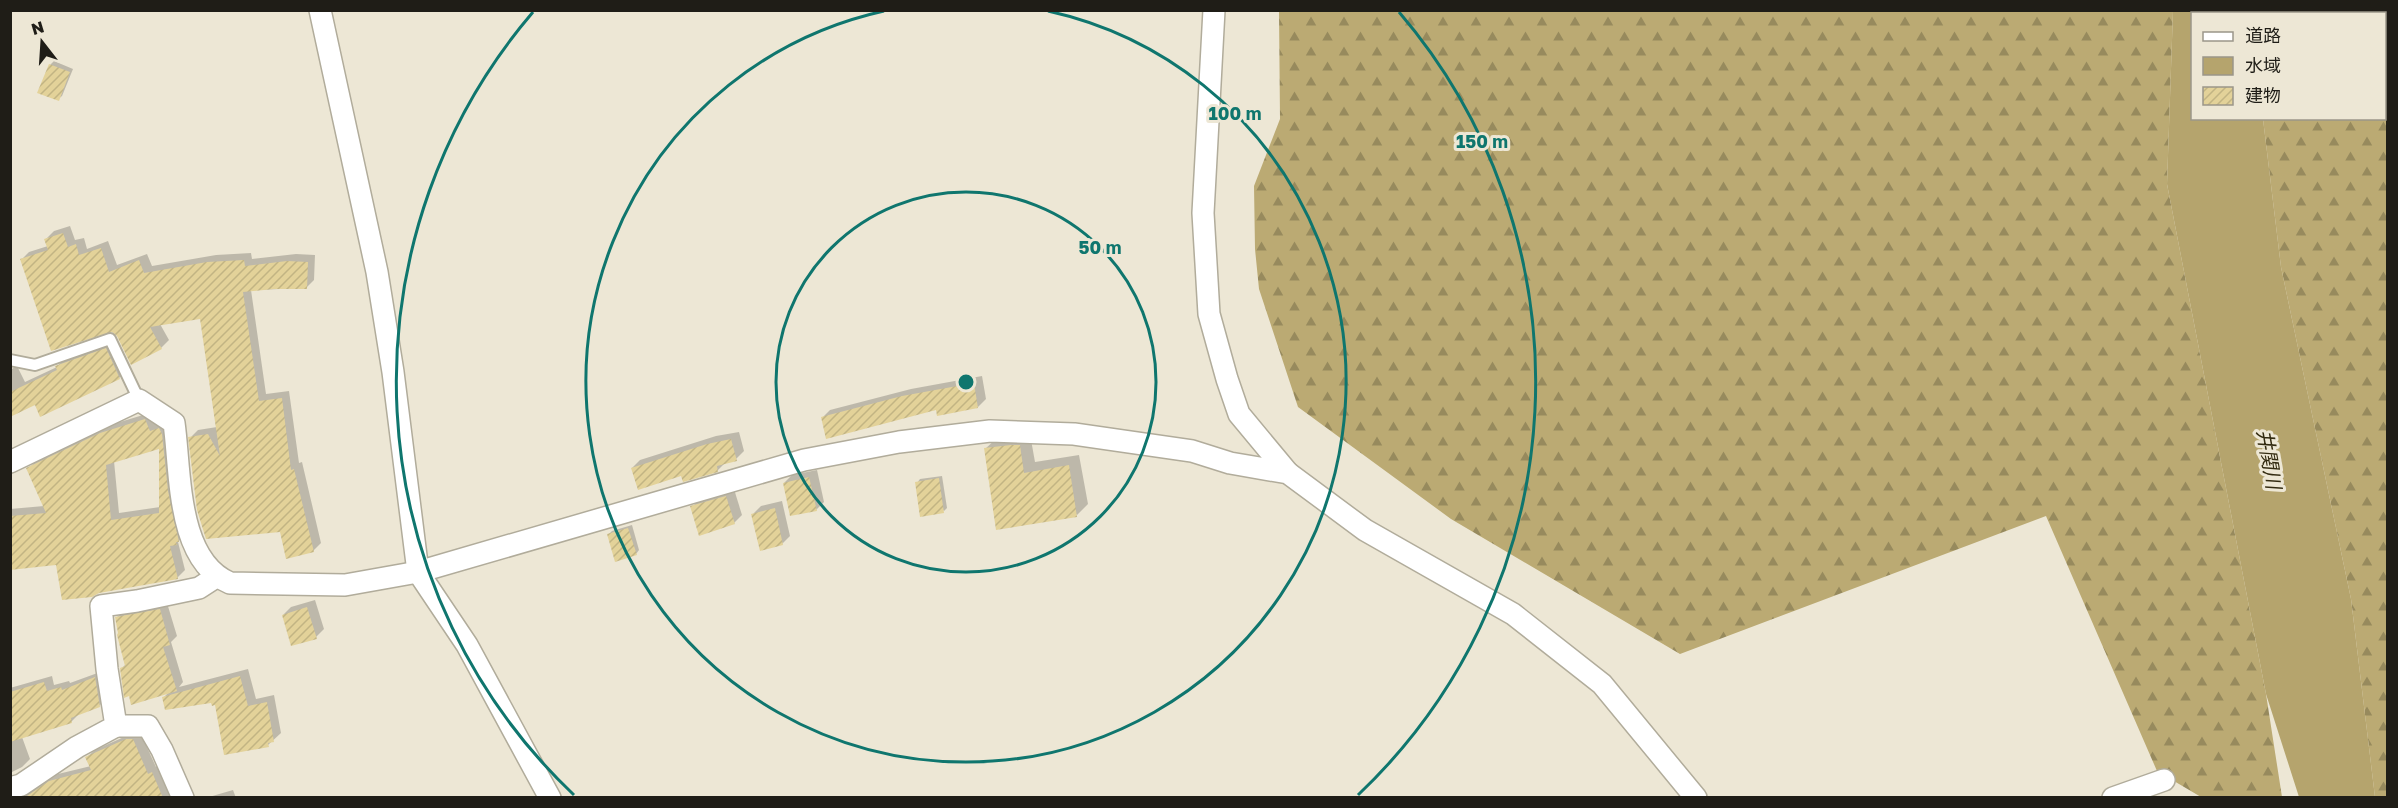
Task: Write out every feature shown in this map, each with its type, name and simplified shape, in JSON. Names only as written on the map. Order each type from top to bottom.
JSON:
[{"type":"street","points":[[320,10],[377,273],[393,372],[418,573],[466,645],[550,798]]},
{"type":"street","points":[[1214,10],[1203,213],[1209,314],[1239,414],[1288,473],[1365,530],[1513,614],[1602,684],[1696,798]]},
{"type":"street","points":[[10,462],[139,400],[174,423],[181,494],[192,543],[216,577],[230,583],[345,585],[418,573],[804,460],[899,442],[990,431],[1074,434],[1192,451],[1230,463],[1288,473]]},
{"type":"street","points":[[116,726],[107,669],[101,606],[199,588],[216,577]]},
{"type":"street","points":[[10,788],[21,786],[77,747],[116,726],[148,726],[162,750],[183,798]]},
{"type":"street","points":[[2113,798],[2164,780]]},
{"type":"lane","points":[[10,360],[34,365],[110,339],[139,400]]},
{"type":"green space","points":[[1279,11],[2173,11],[2167,184],[2266,694],[2282,797],[2201,797],[2157,771],[2046,516],[1680,654],[1451,519],[1298,407],[1259,289],[1255,249],[1254,186],[1280,119]]},
{"type":"green space","points":[[2387,11],[2387,797],[2375,797],[2351,599],[2281,267],[2263,120],[2386,120],[2386,12],[2250,12]]},
{"type":"water","name":"井関川","points":[[2173,11],[2250,11],[2191,12],[2191,120],[2263,120],[2281,267],[2351,599],[2375,797],[2299,797],[2266,694],[2167,184]]},
{"type":"building","points":[[49,64],[70,72],[59,101],[37,93]]},
{"type":"building","points":[[63,233],[68,247],[76,244],[79,255],[101,248],[109,272],[139,260],[144,273],[207,262],[244,260],[245,266],[287,261],[308,262],[307,289],[243,292],[259,401],[282,398],[291,470],[294,469],[314,552],[286,559],[280,532],[206,539],[197,510],[188,437],[208,434],[220,456],[200,319],[150,327],[162,349],[131,365],[117,336],[112,332],[51,351],[20,259],[48,250],[44,239]]},
{"type":"building","points":[[106,348],[120,379],[40,417],[35,405],[10,417],[10,392],[57,370],[55,366]]},
{"type":"building","points":[[974,383],[978,408],[937,416],[936,410],[826,439],[821,417],[902,396]]},
{"type":"building","points":[[145,419],[150,431],[159,428],[162,434],[168,491],[179,542],[176,542],[177,545],[170,546],[178,579],[99,593],[92,597],[62,600],[56,565],[10,570],[10,516],[46,513],[26,468],[100,433]],"holes":[[[159,449],[159,513],[111,520],[106,465]]]},
{"type":"building","points":[[731,439],[737,461],[717,466],[718,472],[683,482],[681,476],[638,490],[631,468],[707,444]]},
{"type":"building","points":[[1020,445],[1024,473],[1069,465],[1077,517],[996,530],[984,448]]},
{"type":"building","points":[[809,477],[817,511],[790,516],[783,483]]},
{"type":"building","points":[[939,478],[944,513],[920,517],[915,482]]},
{"type":"building","points":[[726,496],[735,524],[699,536],[690,506]]},
{"type":"building","points":[[775,508],[783,545],[760,551],[751,514]]},
{"type":"building","points":[[628,528],[637,555],[615,562],[607,534]]},
{"type":"building","points":[[307,607],[317,639],[291,646],[282,615]]},
{"type":"building","points":[[160,609],[170,645],[163,647],[177,691],[131,705],[129,696],[124,698],[120,668],[125,666],[115,617]]},
{"type":"building","points":[[240,676],[248,706],[267,702],[274,742],[268,743],[269,747],[224,755],[215,705],[212,706],[211,703],[165,710],[162,697]]},
{"type":"building","points":[[95,677],[100,707],[71,718],[72,723],[10,742],[10,692],[44,682],[47,691],[61,687],[62,690]]},
{"type":"building","points":[[126,739],[133,739],[148,774],[152,772],[163,798],[24,798],[49,781],[91,770],[85,757]]}]
